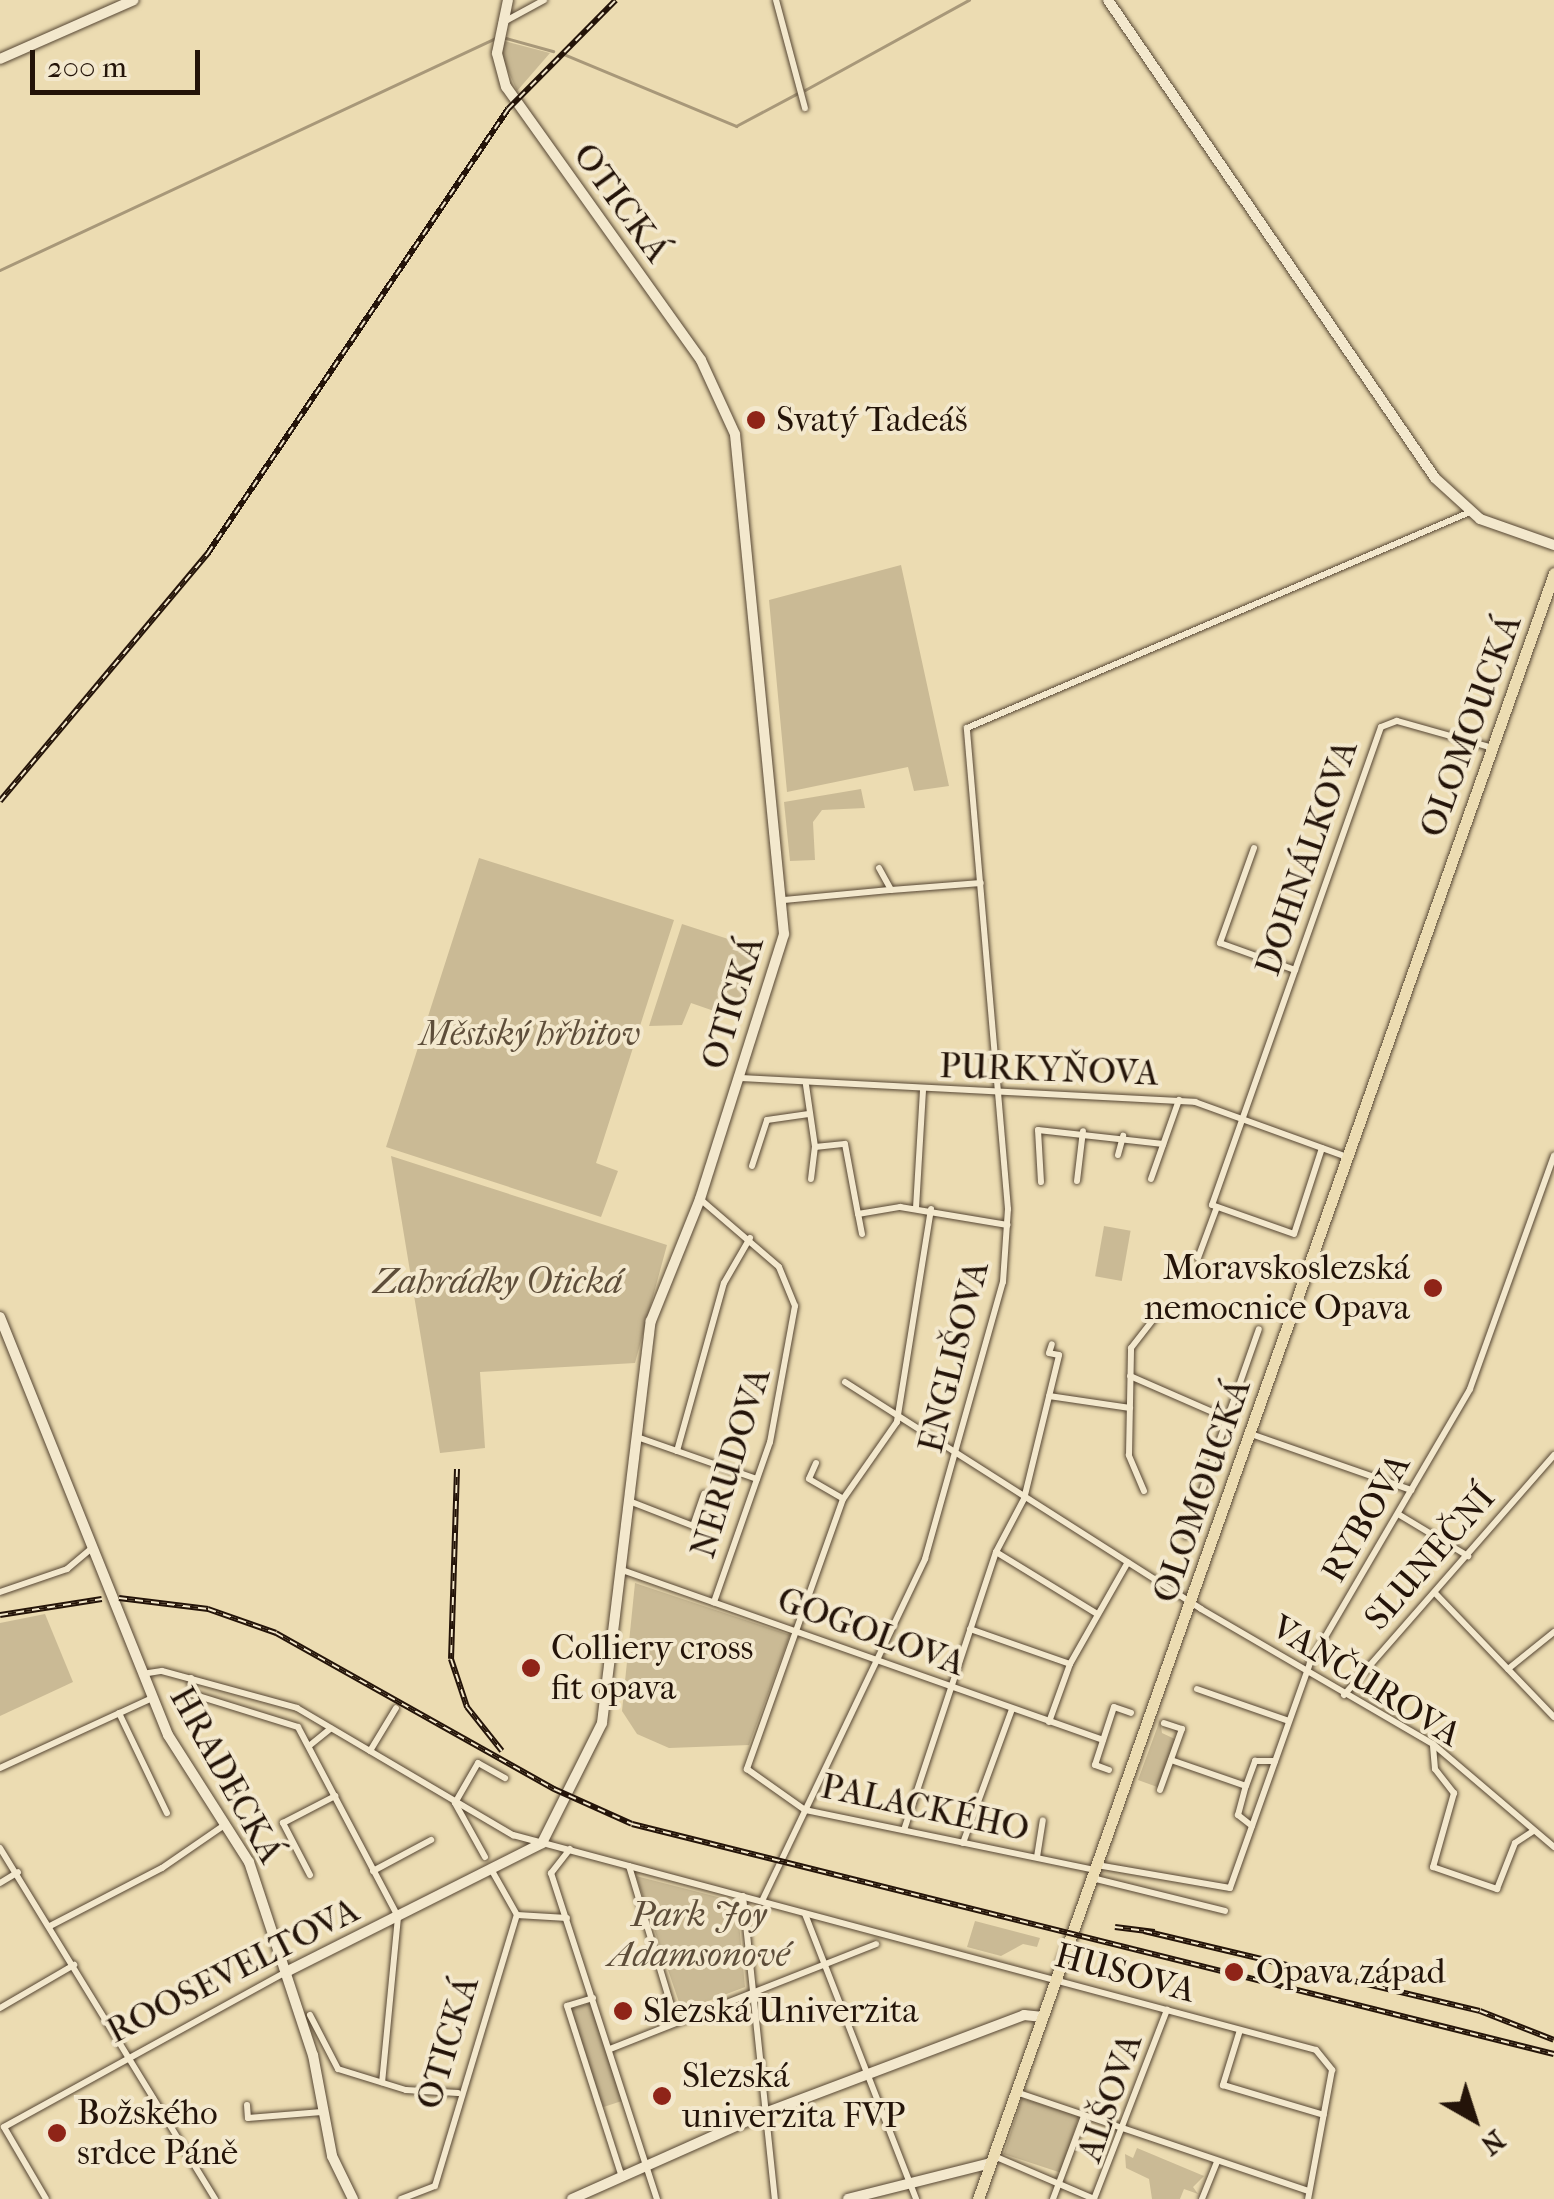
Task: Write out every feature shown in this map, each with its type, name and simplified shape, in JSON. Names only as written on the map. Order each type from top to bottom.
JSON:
[{"type":"main road","name":"OLOMOUCKÁ","points":[[978,2199],[1554,573]]},
{"type":"street","points":[[0,59],[134,0]]},
{"type":"street","points":[[500,32],[508,0]]},
{"type":"street","points":[[500,32],[544,0]]},
{"type":"street","points":[[776,0],[805,108]]},
{"type":"street","points":[[1108,0],[1428,470],[1470,512],[1554,545]]},
{"type":"street","name":"OTICKÁ","points":[[500,32],[500,73],[515,101],[701,360],[736,434],[784,900],[782,943],[700,1199],[653,1312],[607,1707],[542,1843]]},
{"type":"street","name":"ENGLIŠOVA","points":[[762,1901],[926,1559],[998,1304],[1008,1224],[967,728],[1470,512]]},
{"type":"street","name":"DOHNÁLKOVA","points":[[1240,1118],[1383,724],[1397,721],[1494,748]]},
{"type":"street","points":[[1254,848],[1220,943],[1295,970]]},
{"type":"street","points":[[880,868],[891,890]]},
{"type":"street","points":[[784,900],[980,883]]},
{"type":"street","name":"PURKYŇOVA","points":[[739,1078],[806,1085],[1179,1100],[1348,1157]]},
{"type":"street","points":[[806,1085],[815,1147],[812,1179]]},
{"type":"street","points":[[916,1208],[923,1089]]},
{"type":"street","points":[[1150,1179],[1179,1100]]},
{"type":"street","points":[[752,1166],[767,1120],[809,1114]]},
{"type":"street","points":[[1198,1258],[1217,1207],[1240,1118]]},
{"type":"street","points":[[1041,1182],[1038,1130],[1123,1136],[1163,1144]]},
{"type":"street","points":[[1077,1180],[1083,1132]]},
{"type":"street","points":[[1118,1154],[1123,1136]]},
{"type":"street","points":[[815,1147],[845,1144],[862,1234]]},
{"type":"street","points":[[1217,1207],[1294,1234],[1322,1148]]},
{"type":"street","name":"RYBOVA","points":[[1095,1871],[1230,1888],[1306,1672],[1470,1389],[1554,1156]]},
{"type":"street","name":"NERUDOVA","points":[[700,1199],[750,1238],[792,1286],[794,1306],[758,1479],[714,1602]]},
{"type":"street","points":[[858,1214],[916,1208],[1008,1224]]},
{"type":"street","points":[[796,1632],[844,1499],[896,1422],[931,1210]]},
{"type":"street","points":[[677,1450],[722,1292],[750,1238]]},
{"type":"street","points":[[1144,1491],[1130,1455],[1130,1376],[1134,1337],[1155,1316]]},
{"type":"street","name":"HRADECKÁ","points":[[0,1318],[141,1674],[177,1752],[248,1862],[314,2055],[322,2112],[354,2199]]},
{"type":"street","points":[[1186,1536],[1259,1328]]},
{"type":"street","points":[[904,1830],[996,1552],[1024,1499],[1059,1355],[1049,1352],[1052,1344]]},
{"type":"street","points":[[1130,1376],[1226,1418]]},
{"type":"street","name":"VANČUROVA","points":[[845,1382],[896,1422],[1344,1695],[1433,1744],[1554,1847]]},
{"type":"street","points":[[1048,1396],[1130,1408]]},
{"type":"street","points":[[1251,1434],[1411,1490]]},
{"type":"street","points":[[636,1436],[758,1479]]},
{"type":"street","name":"SLUNEČNÍ","points":[[1344,1695],[1554,1455]]},
{"type":"street","points":[[816,1463],[810,1478],[844,1499]]},
{"type":"street","points":[[629,1501],[693,1526],[704,1494]]},
{"type":"street","points":[[1398,1514],[1468,1556]]},
{"type":"street","points":[[0,1592],[68,1569],[90,1549]]},
{"type":"street","points":[[996,1552],[1097,1614]]},
{"type":"street","points":[[1049,1722],[1070,1664],[1128,1562]]},
{"type":"street","name":"GOGOLOVA","points":[[622,1570],[1103,1740]]},
{"type":"street","points":[[1435,1593],[1554,1718]]},
{"type":"street","points":[[970,1628],[1070,1664]]},
{"type":"street","name":"PALACKÉHO","points":[[796,1632],[750,1776],[805,1810],[1095,1871]]},
{"type":"street","points":[[1508,1669],[1554,1632]]},
{"type":"street","name":"HUSOVA","points":[[141,1674],[190,1678],[304,1712],[456,1803],[542,1843],[1316,2050],[1332,2070],[1324,2115]]},
{"type":"street","points":[[190,1678],[194,1695],[296,1724],[398,1917],[382,2082]]},
{"type":"street","points":[[1197,1688],[1289,1721]]},
{"type":"street","points":[[0,1768],[152,1698]]},
{"type":"street","points":[[1110,1770],[1096,1764],[1114,1707],[1131,1714]]},
{"type":"street","points":[[370,1750],[396,1708]]},
{"type":"street","points":[[963,1843],[1012,1710]]},
{"type":"street","points":[[296,1724],[304,1712]]},
{"type":"street","points":[[119,1713],[168,1813]]},
{"type":"street","points":[[1160,1790],[1182,1730],[1164,1723]]},
{"type":"street","points":[[309,1746],[332,1728]]},
{"type":"street","points":[[1433,1744],[1435,1769],[1454,1793],[1433,1867],[1497,1889],[1515,1842],[1533,1832]]},
{"type":"street","points":[[1171,1760],[1246,1786]]},
{"type":"street","points":[[1252,1826],[1238,1815],[1254,1761],[1275,1760]]},
{"type":"street","points":[[485,1857],[456,1803],[478,1763],[505,1778]]},
{"type":"street","points":[[310,1876],[284,1823],[335,1796]]},
{"type":"street","points":[[1036,1857],[1043,1820]]},
{"type":"street","points":[[50,1926],[162,1868],[226,1824]]},
{"type":"street","points":[[373,1870],[431,1840]]},
{"type":"street","points":[[542,1843],[491,1869],[517,1915],[568,1918]]},
{"type":"street","points":[[0,1848],[216,2199]]},
{"type":"street","points":[[570,1849],[551,1873],[657,2199]]},
{"type":"street","points":[[628,1864],[676,2022]]},
{"type":"street","name":"ROOSEVELTOVA","points":[[2,2126],[128,2054],[491,1869]]},
{"type":"street","points":[[0,1870],[15,1874]]},
{"type":"street","points":[[1095,1871],[1225,1911]]},
{"type":"street","points":[[0,1883],[15,1874]]},
{"type":"street","points":[[743,1896],[775,2199]]},
{"type":"street","points":[[804,1913],[916,2199]]},
{"type":"street","name":"OTICKÁ","points":[[435,2186],[458,2093],[517,1915]]},
{"type":"street","points":[[610,2049],[876,1944]]},
{"type":"street","points":[[0,2008],[74,1964]]},
{"type":"street","points":[[594,1998],[567,2006],[621,2174]]},
{"type":"street","name":"ALŠOVA","points":[[1094,2199],[1126,2130],[1168,2010]]},
{"type":"street","points":[[310,2015],[334,2066],[382,2082],[458,2093]]},
{"type":"street","points":[[572,2199],[765,2113],[1024,2015],[1043,2017]]},
{"type":"street","points":[[1224,2085],[1240,2030]]},
{"type":"street","points":[[1016,2092],[1307,2195],[1324,2115],[1212,2082]]},
{"type":"street","points":[[247,2106],[248,2118],[322,2112]]},
{"type":"street","points":[[1054,2199],[1084,2116]]},
{"type":"street","points":[[2,2126],[46,2199]]},
{"type":"street","points":[[848,2199],[992,2159],[1060,2180],[1094,2199]]},
{"type":"street","points":[[1202,2199],[1217,2162]]},
{"type":"street","points":[[401,2199],[435,2186],[437,2199]]},
{"type":"green space","points":[[504,41],[550,53],[517,91],[502,57]]},
{"type":"green space","points":[[901,565],[949,786],[914,791],[908,767],[787,792],[769,600]]},
{"type":"green space","points":[[861,789],[865,808],[822,810],[813,822],[815,860],[790,861],[784,802]]},
{"type":"green space","name":"Městský hřbitov","points":[[479,858],[674,920],[596,1163],[618,1171],[601,1217],[386,1147]]},
{"type":"green space","points":[[682,924],[762,950],[740,1020],[691,1003],[682,1025],[649,1026]]},
{"type":"green space","name":"Zahrádky Otická","points":[[391,1156],[667,1245],[635,1363],[480,1372],[485,1448],[440,1453]]},
{"type":"green space","points":[[1104,1226],[1131,1231],[1122,1281],[1095,1276]]},
{"type":"green space","points":[[635,1583],[790,1635],[749,1745],[669,1748],[637,1734],[622,1711]]},
{"type":"green space","points":[[45,1614],[73,1682],[0,1716],[0,1623]]},
{"type":"green space","points":[[1160,1720],[1162,1733],[1177,1740],[1160,1788],[1138,1780]]},
{"type":"green space","name":"Park Joy Adamsonové","points":[[636,1876],[737,1902],[745,1987],[682,2011]]},
{"type":"green space","points":[[975,1921],[1040,1938],[1037,1947],[1023,1944],[1001,1956],[967,1947]]},
{"type":"green space","points":[[590,2003],[622,2101],[603,2107],[571,2009]]},
{"type":"green space","points":[[1022,2098],[1079,2117],[1061,2173],[1004,2154]]},
{"type":"green space","points":[[1137,2148],[1204,2176],[1193,2187],[1198,2194],[1184,2189],[1180,2199],[1152,2199],[1149,2179],[1126,2168],[1125,2154],[1133,2158]]},
{"type":"waterway","points":[[805,90],[969,0]]},
{"type":"waterway","points":[[0,270],[498,37]]},
{"type":"waterway","points":[[506,38],[553,51]]},
{"type":"waterway","points":[[561,53],[736,126],[798,93]]},
{"type":"railway","points":[[0,801],[208,553],[508,109],[616,0]]},
{"type":"railway","points":[[457,1469],[451,1659],[467,1707],[502,1751]]},
{"type":"railway","points":[[119,1598],[208,1609],[276,1633],[554,1789],[632,1824],[1554,2054]]},
{"type":"railway","points":[[0,1615],[102,1599]]},
{"type":"railway","points":[[1115,1927],[1155,1932]]},
{"type":"railway","points":[[1144,1931],[1480,2011],[1554,2040]]},
{"type":"place","name":"Svatý Tadeáš","points":[[756,420]]},
{"type":"place","name":"Moravskoslezská nemocnice Opava","points":[[1433,1288]]},
{"type":"place","name":"Colliery cross fit opava","points":[[531,1668]]},
{"type":"place","name":"Opava západ","points":[[1234,1972]]},
{"type":"place","name":"Slezská Univerzita","points":[[623,2011]]},
{"type":"place","name":"Slezská univerzita FVP","points":[[662,2096]]},
{"type":"place","name":"Božského srdce Páně","points":[[57,2133]]}]
